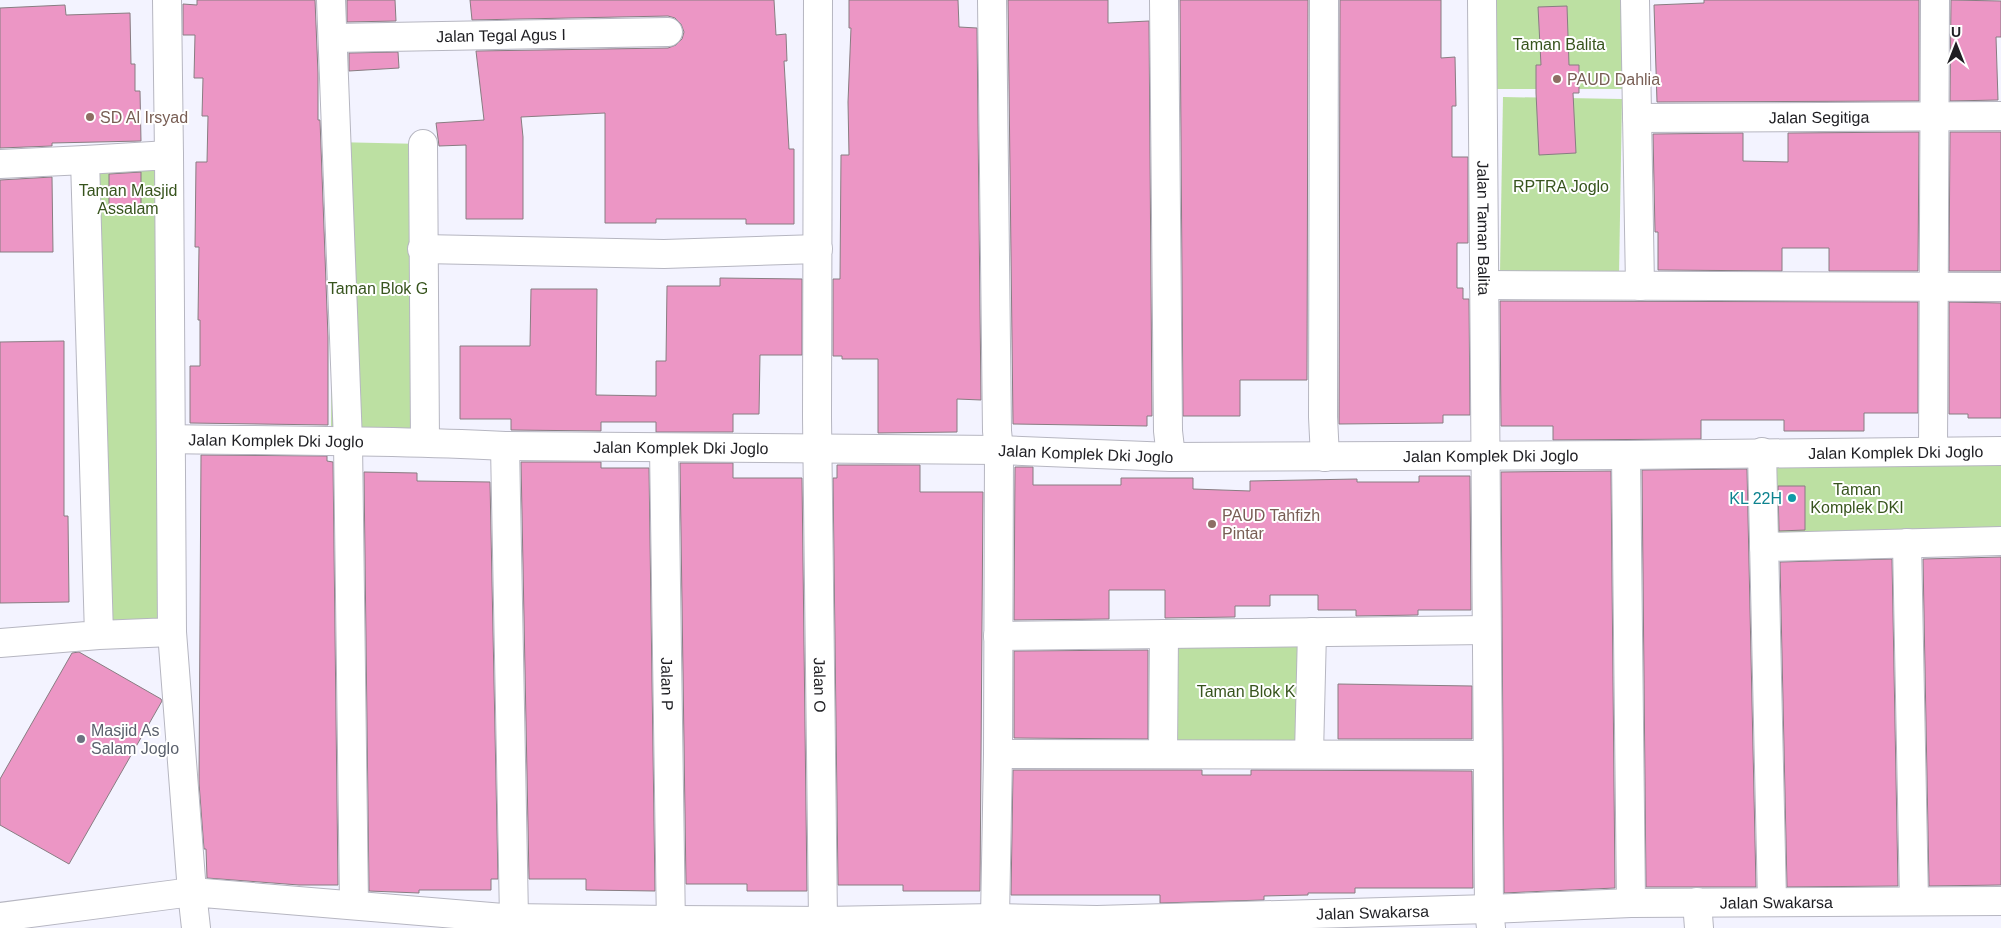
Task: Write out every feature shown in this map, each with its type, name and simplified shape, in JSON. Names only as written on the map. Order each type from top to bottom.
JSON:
[{"type":"street","points":[[167,0],[172,632],[196,928]]},
{"type":"street","points":[[331,0],[348,442],[354,905]]},
{"type":"street","name":"Jalan O","points":[[818,0],[818,448],[823,921]]},
{"type":"street","points":[[992,0],[997,430],[999,450],[998,754],[995,918]]},
{"type":"street","points":[[1164,0],[1168,430],[1171,456]]},
{"type":"street","points":[[1324,0],[1323,417],[1325,457]]},
{"type":"street","name":"Jalan Taman Balita","points":[[1482,0],[1487,755],[1490,919]]},
{"type":"street","points":[[1635,0],[1640,286]]},
{"type":"street","points":[[1933,450],[1935,0]]},
{"type":"street","name":"Jalan Tegal Agus I","points":[[333,38],[668,32]]},
{"type":"street","name":"Jalan Segitiga","points":[[1637,118],[2001,116]]},
{"type":"street","points":[[423,144],[422,249],[425,442]]},
{"type":"street","points":[[0,164],[169,155]]},
{"type":"street","points":[[85,160],[99,635]]},
{"type":"street","points":[[422,249],[664,254],[818,249]]},
{"type":"street","points":[[1484,285],[2001,287]]},
{"type":"street","name":"Jalan Komplek Dki Joglo","points":[[171,438],[425,442],[505,446],[999,450],[1171,456],[1626,455],[2001,450]]},
{"type":"street","points":[[505,446],[506,921]]},
{"type":"street","name":"Jalan P","points":[[664,448],[671,924]]},
{"type":"street","points":[[1762,452],[1772,901]]},
{"type":"street","points":[[1626,455],[1631,903]]},
{"type":"street","points":[[1764,547],[2001,541]]},
{"type":"street","points":[[1907,543],[1914,901]]},
{"type":"street","points":[[998,636],[1486,630]]},
{"type":"street","points":[[0,643],[99,635],[172,632]]},
{"type":"street","points":[[1309,754],[1312,632]]},
{"type":"street","points":[[1163,754],[1164,634]]},
{"type":"street","points":[[998,754],[1487,755]]},
{"type":"street","name":"Jalan Swakarsa","points":[[0,917],[192,892],[354,905],[506,921],[671,924],[995,918],[1099,924],[1490,919],[1544,917],[1631,903],[1698,915],[1772,901],[2001,901]]},
{"type":"green space","name":"Taman Balita","points":[[1491,0],[1625,0],[1637,89],[1482,89]]},
{"type":"green space","name":"RPTRA Joglo","points":[[1503,97],[1622,99],[1619,275],[1500,273]]},
{"type":"green space","name":"Taman Blok G","points":[[333,142],[423,144],[423,436],[331,432]]},
{"type":"green space","name":"Taman Masjid Assalam","points":[[169,155],[172,632],[99,635],[85,160]]},
{"type":"green space","name":"Taman Komplek DKI","points":[[2001,453],[2001,537],[1762,546],[1760,455]]},
{"type":"green space","name":"Taman Blok K","points":[[1298,633],[1309,754],[1163,741],[1164,634]]},
{"type":"building","points":[[197,0],[315,0],[318,120],[320,120],[328,337],[328,425],[190,423],[190,366],[200,366],[200,320],[198,320],[199,247],[195,247],[196,162],[207,162],[208,116],[202,116],[203,78],[194,78],[195,35],[183,35],[183,4],[197,5]]},
{"type":"building","points":[[347,0],[395,0],[396,21],[347,22]]},
{"type":"building","points":[[470,0],[774,0],[776,35],[786,34],[787,61],[784,61],[789,149],[794,149],[794,224],[746,224],[746,219],[656,219],[656,223],[605,223],[605,113],[521,117],[523,137],[523,219],[466,219],[466,145],[439,146],[436,123],[484,120],[476,51],[668,48],[676,45],[682,39],[684,32],[681,24],[675,18],[668,16],[472,20]]},
{"type":"building","points":[[849,0],[958,0],[959,27],[977,28],[981,400],[957,399],[957,432],[878,433],[878,359],[842,359],[842,356],[833,356],[833,279],[840,279],[841,155],[849,155],[848,102],[851,28],[849,28]]},
{"type":"building","points":[[1008,0],[1108,0],[1108,23],[1149,21],[1152,416],[1147,416],[1147,426],[1013,424]]},
{"type":"building","points":[[1180,0],[1308,0],[1307,380],[1240,380],[1240,416],[1183,416]]},
{"type":"building","points":[[1340,0],[1441,0],[1441,58],[1455,57],[1456,106],[1452,106],[1452,157],[1468,157],[1468,243],[1457,243],[1457,288],[1463,288],[1463,299],[1469,299],[1470,415],[1443,415],[1443,423],[1339,424]]},
{"type":"building","points":[[1704,0],[1919,0],[1919,101],[1657,102],[1654,5],[1704,3]]},
{"type":"building","points":[[1951,0],[2001,1],[2001,37],[1996,37],[1998,100],[1950,101]]},
{"type":"building","points":[[65,5],[66,15],[130,13],[131,64],[135,64],[135,91],[140,91],[141,141],[52,143],[52,146],[0,148],[0,8]]},
{"type":"building","points":[[1567,6],[1569,65],[1579,65],[1579,93],[1573,93],[1576,153],[1539,155],[1536,65],[1541,65],[1538,7]]},
{"type":"building","points":[[398,52],[399,68],[349,71],[349,53]]},
{"type":"building","points":[[1919,132],[1918,271],[1829,271],[1829,248],[1782,248],[1782,271],[1658,270],[1658,232],[1655,232],[1653,134],[1743,133],[1743,161],[1788,162],[1788,133]]},
{"type":"building","points":[[1950,132],[2001,132],[2001,271],[1949,271]]},
{"type":"building","points":[[141,172],[141,207],[109,207],[109,174]]},
{"type":"building","points":[[52,177],[53,252],[0,252],[0,180]]},
{"type":"building","points":[[720,278],[802,279],[802,355],[760,355],[759,414],[733,414],[733,432],[656,432],[656,422],[601,422],[601,431],[511,430],[511,419],[460,419],[460,346],[530,346],[531,289],[597,289],[596,395],[656,396],[656,361],[666,361],[667,286],[720,286]]},
{"type":"building","points":[[1500,301],[1918,302],[1918,413],[1864,413],[1864,431],[1784,431],[1784,420],[1701,420],[1701,439],[1553,440],[1553,426],[1501,426]]},
{"type":"building","points":[[1949,302],[2001,303],[2001,418],[1968,418],[1968,414],[1949,414]]},
{"type":"building","points":[[64,341],[64,516],[68,516],[69,602],[0,603],[0,342]]},
{"type":"building","points":[[201,455],[327,456],[327,461],[333,462],[338,885],[299,885],[207,878],[199,783]]},
{"type":"building","points":[[521,462],[601,462],[601,468],[649,468],[655,891],[586,890],[586,879],[529,879]]},
{"type":"building","points":[[680,463],[733,463],[733,478],[802,478],[807,891],[747,891],[747,884],[686,884]]},
{"type":"building","points":[[837,465],[920,465],[920,492],[983,492],[980,891],[903,891],[903,885],[838,885],[833,478],[837,478]]},
{"type":"building","points":[[1015,467],[1033,467],[1033,485],[1121,485],[1121,478],[1193,478],[1193,489],[1250,491],[1250,481],[1357,479],[1357,482],[1419,482],[1419,476],[1470,476],[1471,610],[1418,610],[1418,615],[1356,616],[1356,610],[1318,610],[1318,595],[1270,595],[1270,606],[1235,606],[1235,617],[1165,618],[1165,590],[1109,590],[1109,619],[1014,620]]},
{"type":"building","points":[[1747,469],[1756,887],[1646,887],[1642,470]]},
{"type":"building","points":[[1611,471],[1615,888],[1504,893],[1501,472]]},
{"type":"building","points":[[364,472],[417,473],[417,481],[490,482],[498,879],[491,879],[491,890],[419,890],[419,893],[369,891]]},
{"type":"building","points":[[1778,486],[1805,486],[1805,530],[1779,531]]},
{"type":"building","points":[[2001,557],[2001,885],[1929,886],[1923,559]]},
{"type":"building","points":[[1892,559],[1898,886],[1787,887],[1780,562]]},
{"type":"building","points":[[1148,650],[1148,739],[1014,738],[1014,651]]},
{"type":"building","name":"Masjid As Salam Joglo","points":[[79,652],[162,701],[69,864],[0,825],[0,779],[72,653]]},
{"type":"building","points":[[1338,684],[1472,686],[1472,739],[1338,739]]},
{"type":"building","points":[[1013,770],[1202,770],[1202,775],[1251,775],[1251,770],[1472,771],[1473,888],[1355,888],[1355,893],[1308,893],[1308,895],[1264,896],[1264,900],[1160,903],[1160,895],[1011,895]]},
{"type":"place","name":"PAUD Dahlia","points":[[1557,79]]},
{"type":"place","name":"SD Al Irsyad","points":[[90,117]]},
{"type":"place","name":"KL 22H","points":[[1792,498]]},
{"type":"place","name":"PAUD Tahfizh Pintar","points":[[1212,524]]},
{"type":"place","name":"Masjid As Salam Joglo","points":[[81,739]]}]
